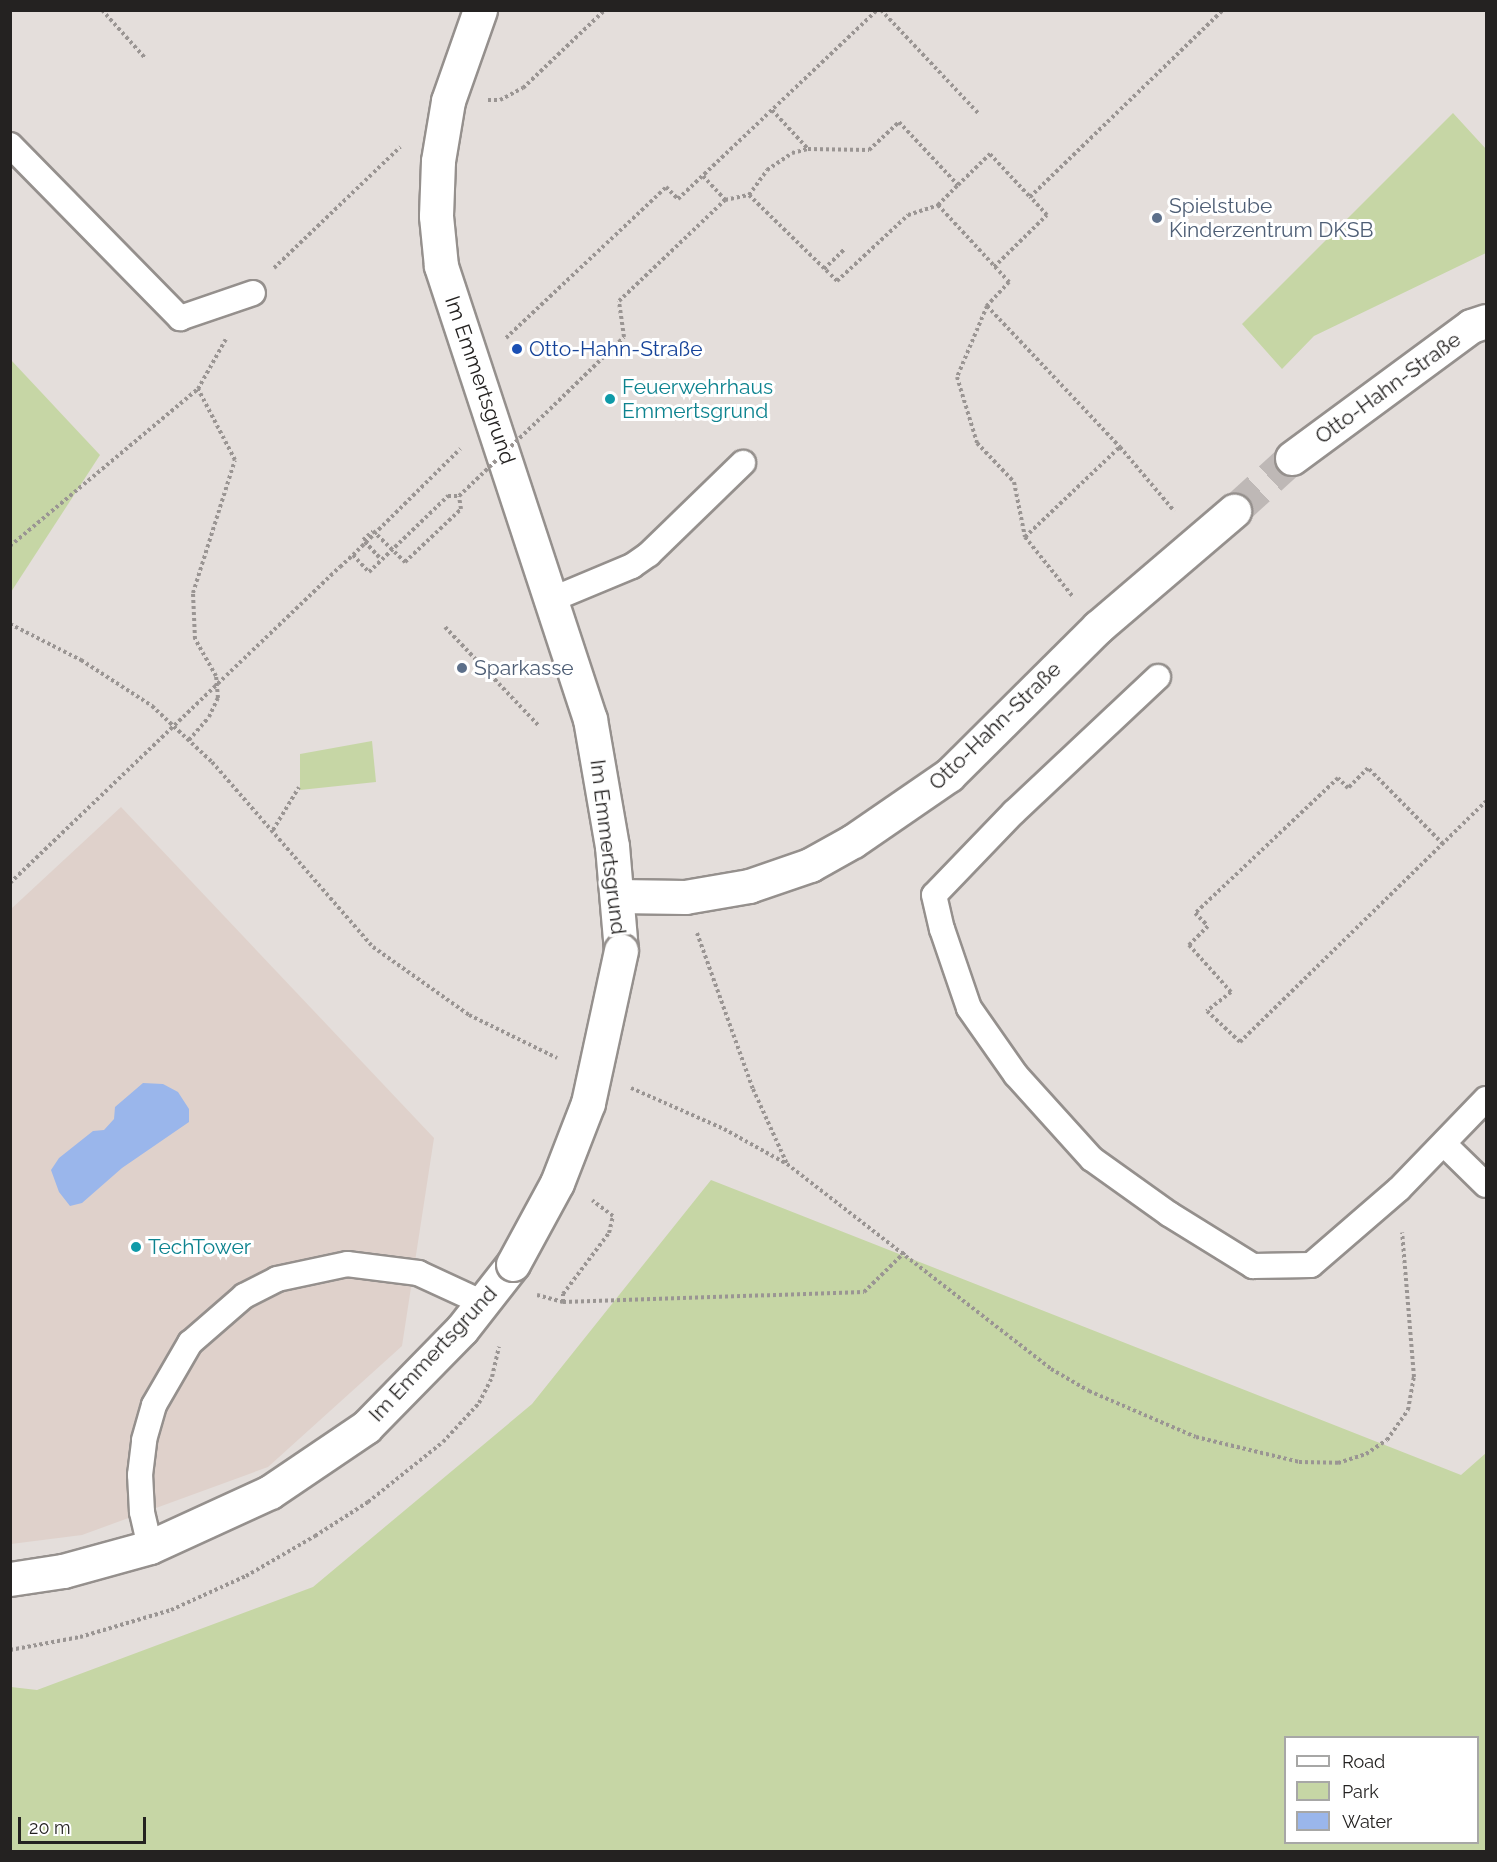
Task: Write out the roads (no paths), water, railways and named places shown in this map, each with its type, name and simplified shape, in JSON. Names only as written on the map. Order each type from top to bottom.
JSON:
[{"type":"street","name":"Im Emmertsgrund","points":[[10,1579],[63,1571],[150,1547],[270,1492],[366,1427],[424,1370],[483,1303],[509,1269],[557,1183],[588,1103],[621,951],[618,896],[590,719],[553,599],[441,266],[436,216],[438,161],[448,101],[480,10]]},
{"type":"street","name":"Otto-Hahn-Straße","points":[[1292,458],[1471,327],[1486,321]]},
{"type":"street","name":"Otto-Hahn-Straße","points":[[618,896],[685,897],[749,886],[810,865],[905,808],[949,775],[1098,627],[1234,511]]},
{"type":"lane","points":[[10,146],[180,318],[253,293]]},
{"type":"lane","points":[[553,599],[632,566],[649,554],[743,463]]},
{"type":"lane","points":[[1158,677],[1014,812],[934,895],[942,929],[969,1008],[1016,1075],[1092,1159],[1168,1214],[1253,1266],[1311,1265],[1399,1189],[1445,1145],[1486,1099]]},
{"type":"lane","points":[[1445,1145],[1486,1185]]},
{"type":"lane","points":[[150,1547],[142,1512],[141,1475],[144,1440],[154,1405],[170,1373],[190,1343],[244,1296],[277,1280],[311,1269],[382,1265],[418,1272],[483,1303]]},
{"type":"water","points":[[143,1083],[163,1084],[178,1092],[189,1109],[189,1122],[122,1168],[82,1203],[70,1206],[59,1192],[51,1170],[59,1158],[93,1131],[104,1130],[114,1119],[115,1107]]},
{"type":"tunnel","points":[[1234,511],[1292,458]]},
{"type":"place","name":"Spielstube Kinderzentrum DKSB","points":[[1157,218]]},
{"type":"place","name":"Otto-Hahn-Straße","points":[[517,349]]},
{"type":"place","name":"Feuerwehrhaus Emmertsgrund","points":[[610,399]]},
{"type":"place","name":"Sparkasse","points":[[462,668]]},
{"type":"place","name":"TechTower","points":[[136,1247]]}]
